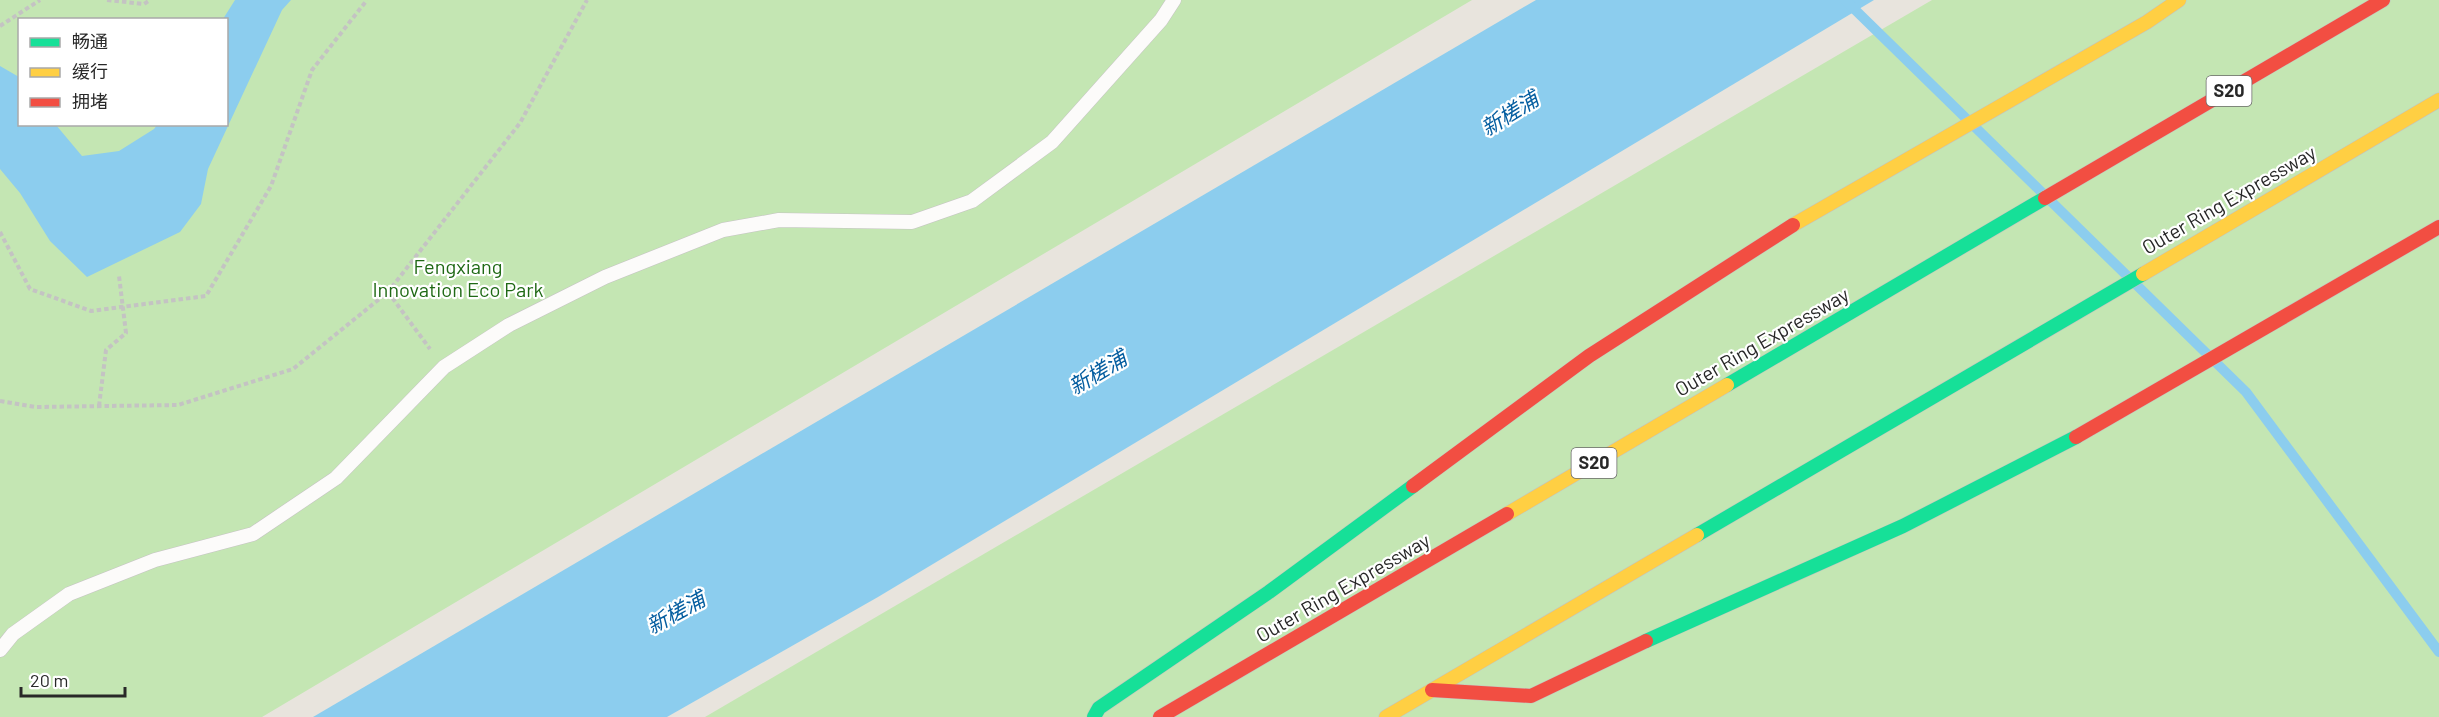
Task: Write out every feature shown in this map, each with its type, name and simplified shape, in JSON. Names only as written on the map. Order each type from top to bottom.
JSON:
[{"type":"highway","points":[[1094,717],[1099,708],[1278,585],[1589,356],[1766,241],[2147,22],[2179,0]]},
{"type":"highway","name":"Outer Ring Expressway","points":[[1160,717],[2383,0]]},
{"type":"highway","name":"Outer Ring Expressway","points":[[1386,717],[2439,100]]},
{"type":"highway","points":[[1432,690],[1531,696],[1715,608],[1904,526],[2073,439],[2439,226]]},
{"type":"lane","points":[[0,650],[13,634],[69,594],[154,560],[253,534],[336,478],[444,367],[509,325],[605,277],[723,230],[779,220],[912,222],[972,201],[1052,142],[1161,20],[1174,0]]},
{"type":"path","points":[[0,26],[40,0]]},
{"type":"path","points":[[107,0],[144,4],[150,0]]},
{"type":"path","points":[[0,232],[30,289],[91,311],[206,296],[271,186],[312,70],[367,0]]},
{"type":"path","points":[[0,401],[36,407],[178,405],[293,369],[388,292],[520,123],[587,0]]},
{"type":"path","points":[[99,406],[106,350],[126,333],[119,276]]},
{"type":"path","points":[[388,292],[444,367]]},
{"type":"green space","name":"Fengxiang Innovation Eco Park","points":[[0,0],[1472,0],[262,717],[0,717]]},
{"type":"green space","points":[[1932,0],[2439,0],[2439,717],[705,717]]},
{"type":"water","points":[[235,0],[291,0],[282,10],[208,169],[201,204],[180,232],[87,277],[50,241],[20,193],[0,169],[0,66],[18,76],[18,126],[57,126],[82,156],[119,151],[156,126],[228,126],[228,18],[224,18]]},
{"type":"water","name":"新槎浦","points":[[1536,0],[1874,0],[878,597],[667,717],[313,717]]},
{"type":"waterway","points":[[1845,0],[2246,392],[2439,652]]},
{"type":"traffic: fast","points":[[1727,385],[2045,198]]},
{"type":"traffic: fast","points":[[1697,535],[2143,274]]},
{"type":"traffic: fast","points":[[1646,641],[1903,526],[2076,437]]},
{"type":"traffic: fast","points":[[1094,717],[1099,708],[1269,592],[1413,486]]},
{"type":"traffic: slow","points":[[1793,225],[2147,22],[2179,0]]},
{"type":"traffic: slow","points":[[2143,274],[2439,100]]},
{"type":"traffic: slow","points":[[1507,514],[1727,385]]},
{"type":"traffic: slow","points":[[1386,717],[1697,535]]},
{"type":"traffic: jam","points":[[2045,198],[2383,0]]},
{"type":"traffic: jam","points":[[1413,486],[1589,356],[1793,225]]},
{"type":"traffic: jam","points":[[2076,437],[2439,227]]},
{"type":"traffic: jam","points":[[1160,717],[1507,514]]},
{"type":"traffic: jam","points":[[1432,690],[1531,696],[1646,641]]}]
